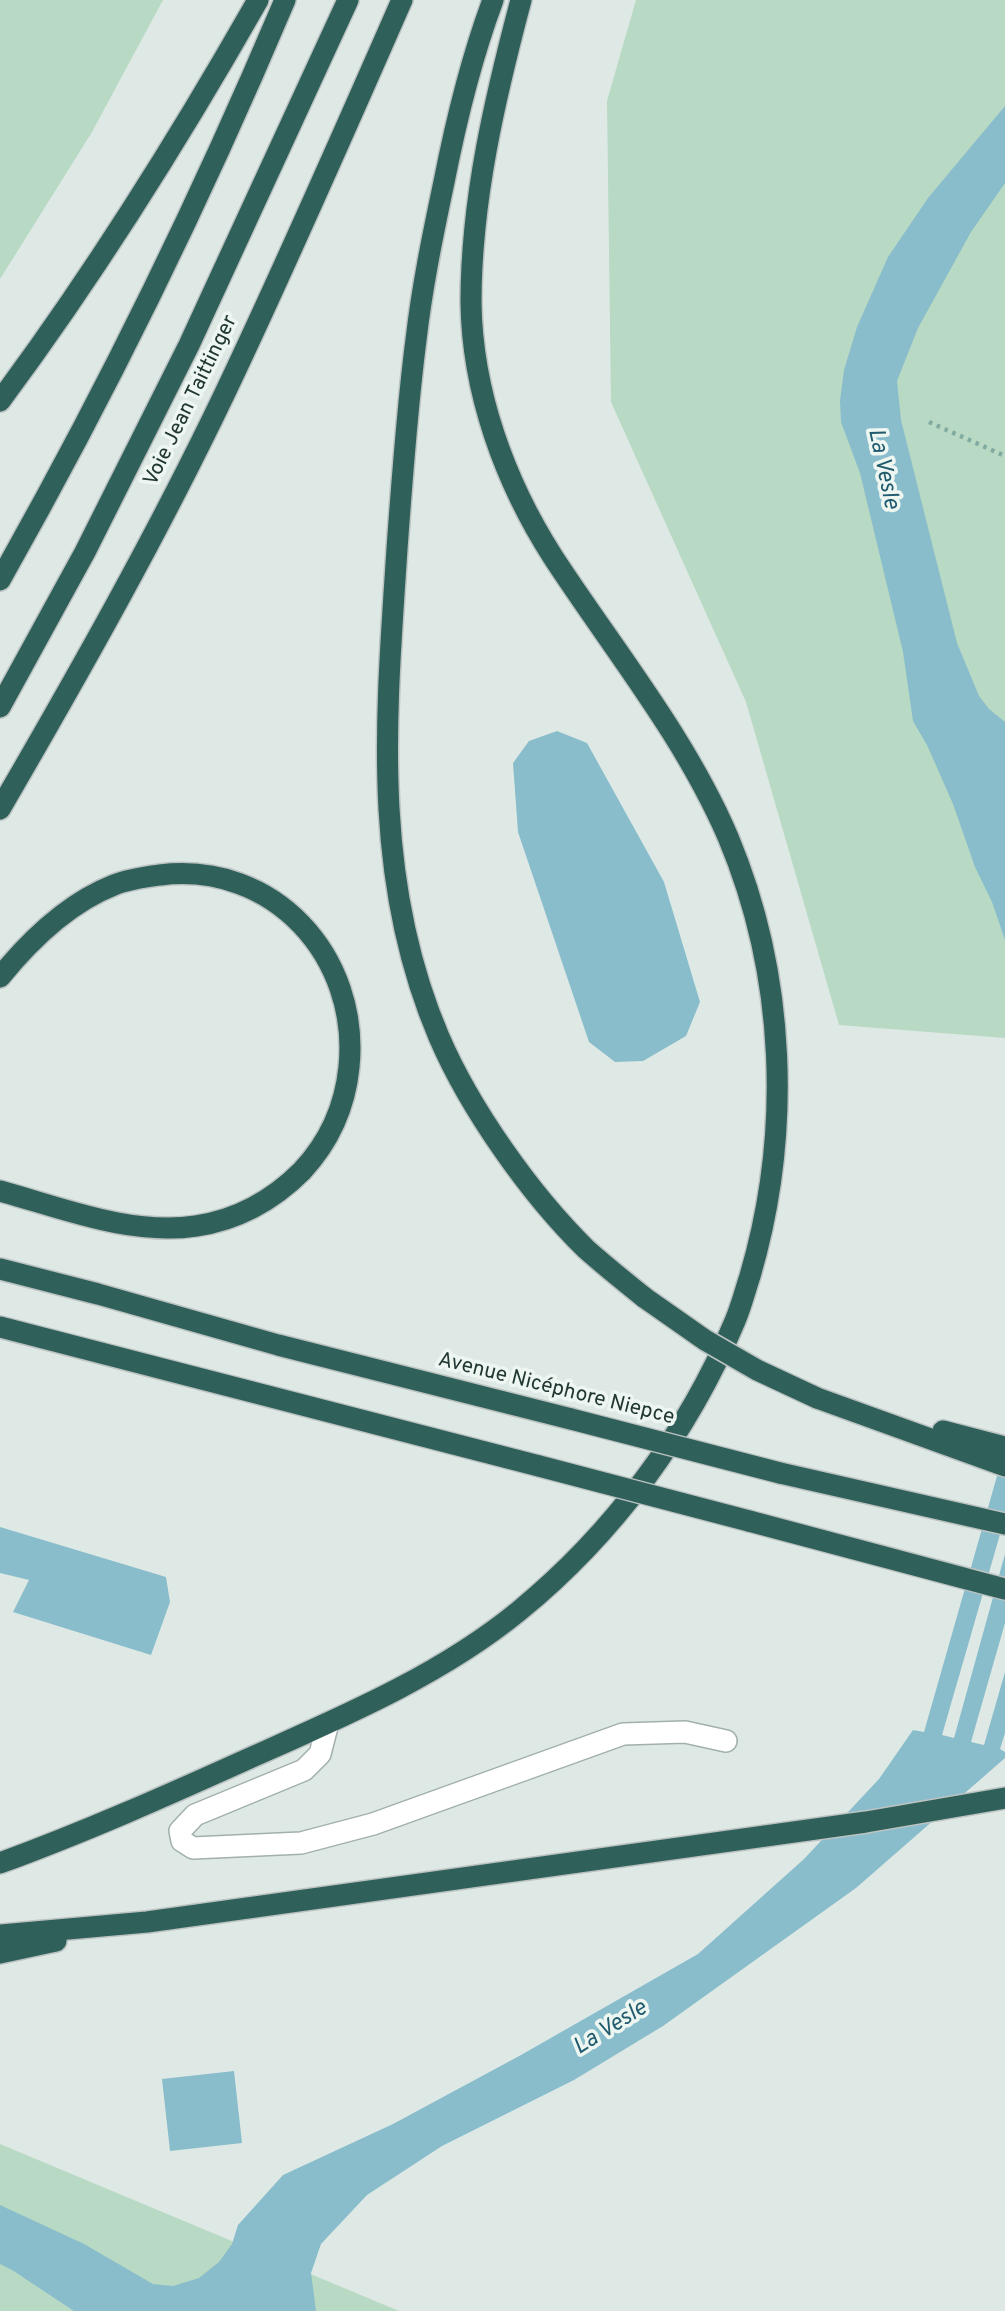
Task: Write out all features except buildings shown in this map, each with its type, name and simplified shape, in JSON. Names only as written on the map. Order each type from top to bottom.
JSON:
[{"type":"highway","points":[[0,401],[101,259],[166,158],[258,0]]},
{"type":"highway","points":[[0,580],[54,485],[138,321],[246,91],[285,0]]},
{"type":"highway","name":"Voie Jean Taittinger","points":[[0,707],[85,552],[189,345],[348,0]]},
{"type":"highway","name":"Voie Jean Taittinger","points":[[0,809],[91,654],[223,397],[285,265],[402,0]]},
{"type":"highway","points":[[492,0],[455,128],[434,231],[416,338],[404,448],[387,701],[386,773],[390,840],[400,906],[417,974],[440,1038],[473,1101],[511,1160],[548,1208],[587,1249],[645,1298],[705,1340],[757,1370],[817,1398],[1005,1466]]},
{"type":"highway","points":[[0,1863],[154,1801],[328,1723],[441,1664],[515,1614],[586,1551],[625,1504],[691,1411],[737,1317],[761,1240],[773,1172],[778,1107],[778,1059],[762,944],[744,879],[727,835],[702,784],[671,731],[551,553],[526,509],[491,426],[482,391],[471,304],[474,248],[486,148],[521,0]]},
{"type":"highway","points":[[0,977],[58,918],[115,885],[171,874],[197,874],[220,878],[263,894],[285,908],[306,928],[322,949],[335,974],[349,1024],[350,1052],[341,1110],[327,1139],[313,1159],[271,1198],[228,1220],[194,1227],[122,1223],[0,1191]]},
{"type":"highway","points":[[0,1255],[98,1294]]},
{"type":"highway","points":[[0,1269],[98,1294]]},
{"type":"highway","name":"Avenue Nicéphore Niepce","points":[[98,1294],[278,1345],[780,1472],[1005,1524]]},
{"type":"highway","points":[[0,1327],[1005,1589]]},
{"type":"highway","points":[[817,1398],[1005,1447]]},
{"type":"highway","points":[[0,1935],[147,1922],[866,1822],[1005,1798]]},
{"type":"highway","points":[[0,1954],[147,1922]]},
{"type":"lane","points":[[328,1723],[320,1754],[304,1770],[195,1815],[180,1831],[182,1841],[193,1848],[301,1843],[373,1824],[623,1734],[685,1731],[726,1741]]},
{"type":"path","points":[[929,422],[1005,456]]},
{"type":"green space","points":[[0,0],[163,0],[92,132],[0,279]]},
{"type":"green space","points":[[636,0],[1005,0],[1005,1038],[839,1025],[746,702],[611,402],[607,101]]},
{"type":"green space","points":[[0,2144],[399,2311],[0,2311]]},
{"type":"water","name":"La Vesle","points":[[1005,106],[1005,183],[971,232],[918,328],[897,381],[901,420],[957,643],[979,696],[989,709],[1005,722],[1005,940],[953,804],[927,745],[913,721],[903,652],[860,473],[841,422],[840,401],[844,370],[857,327],[888,257],[928,198]]},
{"type":"water","points":[[557,731],[587,743],[664,882],[700,1002],[686,1036],[643,1061],[615,1062],[589,1042],[518,832],[513,763],[529,741]]},
{"type":"water","name":"La Vesle","points":[[1005,1448],[1005,1517],[942,1735],[954,1738],[1005,1554],[1005,1623],[971,1742],[984,1745],[1005,1672],[1005,1733],[1000,1749],[1005,1752],[1005,1758],[856,1888],[663,2026],[574,2080],[442,2146],[367,2195],[321,2244],[311,2273],[316,2311],[74,2311],[0,2264],[0,2205],[84,2244],[153,2284],[173,2286],[199,2278],[219,2262],[232,2244],[238,2225],[283,2175],[393,2124],[698,1954],[804,1859],[879,1779],[913,1730],[924,1732]]},
{"type":"water","points":[[0,1527],[166,1577],[170,1602],[151,1655],[13,1612],[29,1580],[0,1573]]},
{"type":"water","points":[[234,2071],[242,2143],[170,2151],[162,2079]]}]
